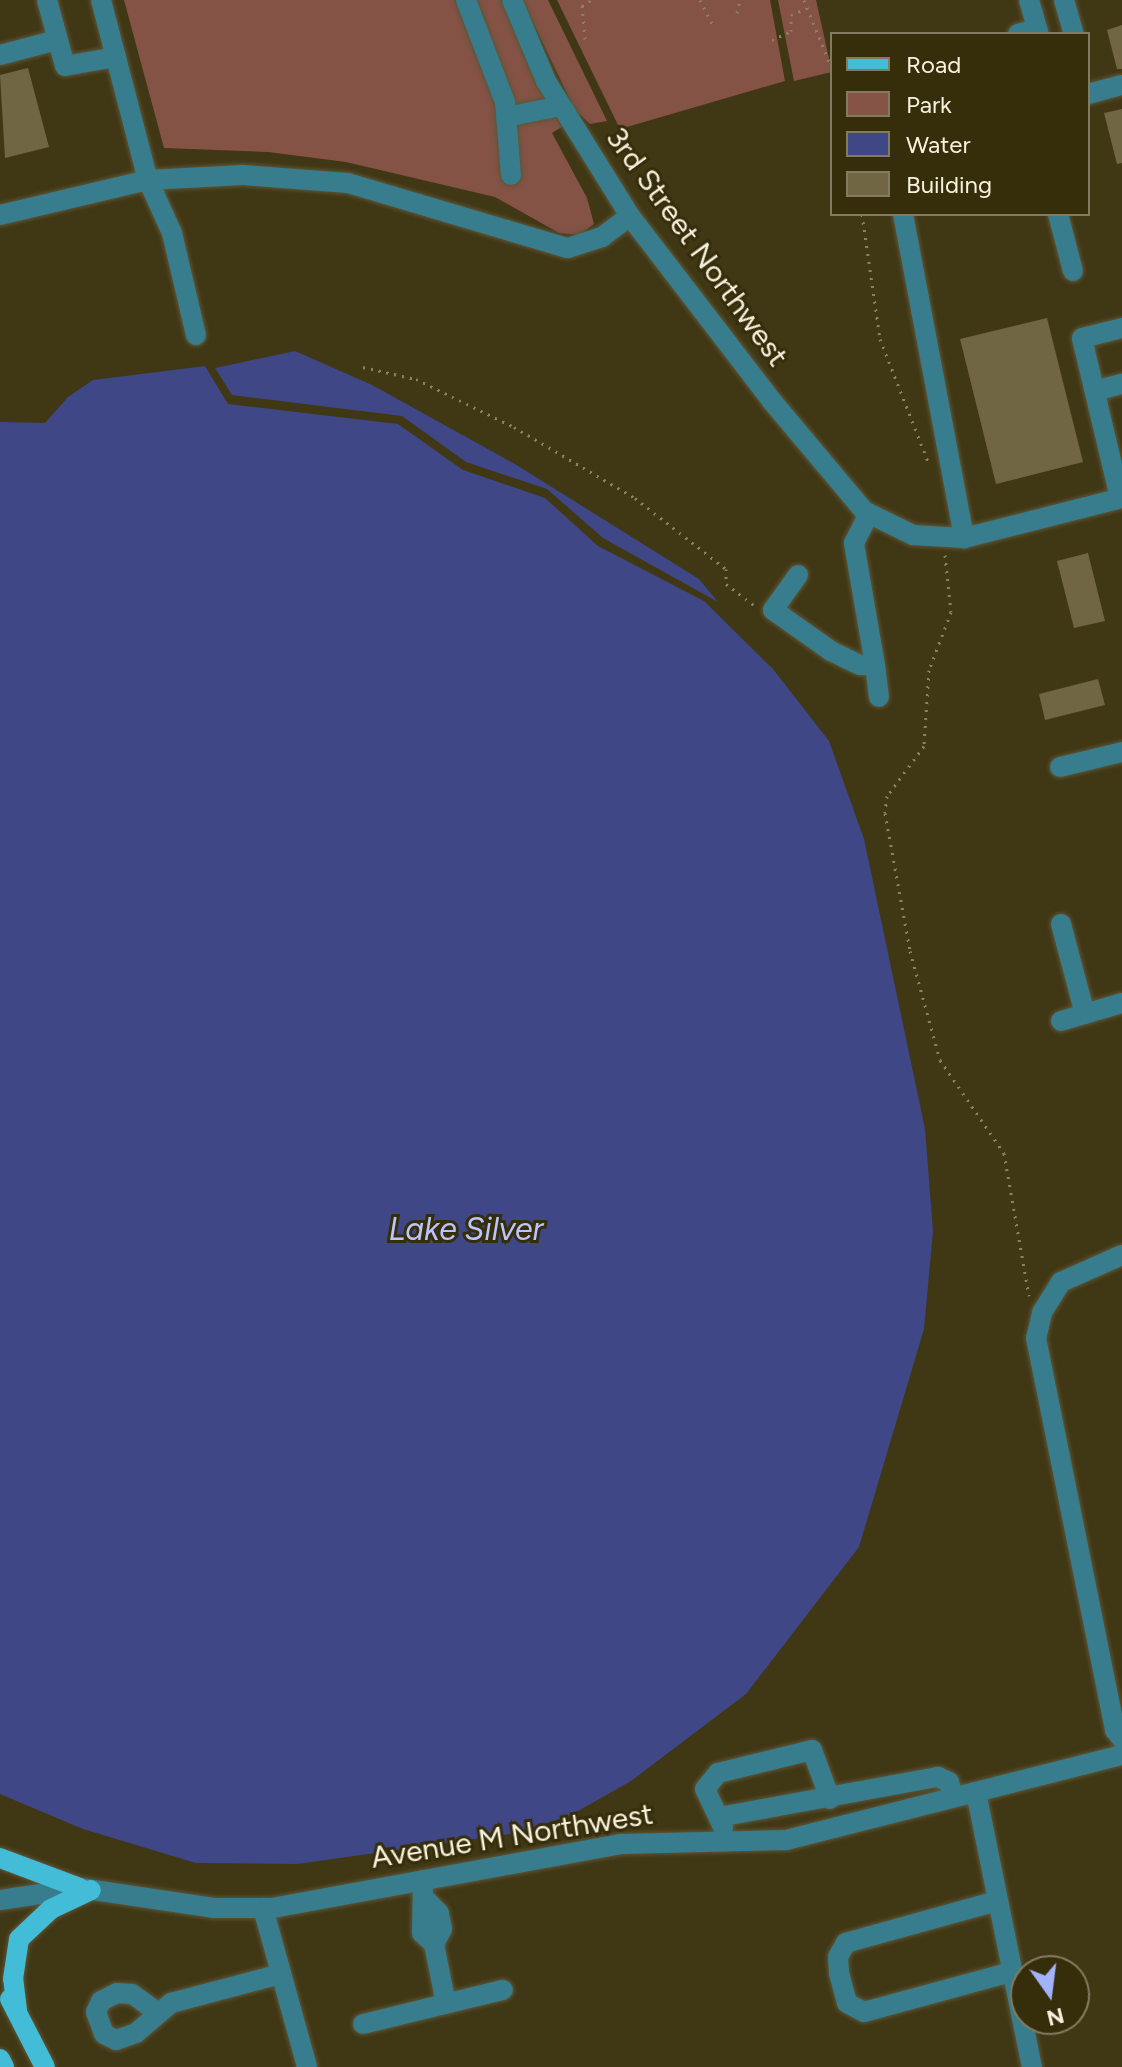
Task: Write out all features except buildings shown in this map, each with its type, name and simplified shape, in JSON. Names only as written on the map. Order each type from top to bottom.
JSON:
[{"type":"main road","points":[[0,1858],[86,1889]]},
{"type":"main road","points":[[17,2010],[13,1979],[19,1939],[51,1909],[86,1889]]},
{"type":"main road","points":[[0,1983],[45,2067]]},
{"type":"main road","points":[[0,2059],[4,2067]]},
{"type":"street","points":[[47,0],[65,66],[116,57]]},
{"type":"street","points":[[101,0],[148,180],[172,233],[196,335]]},
{"type":"street","points":[[466,0],[506,117],[511,175]]},
{"type":"street","name":"3rd Street Northwest","points":[[512,0],[561,106],[630,216],[771,400],[869,514]]},
{"type":"street","points":[[1029,0],[1031,32]]},
{"type":"street","points":[[1064,0],[1073,32]]},
{"type":"street","points":[[0,55],[57,40]]},
{"type":"street","points":[[1090,91],[1122,85]]},
{"type":"street","points":[[506,117],[561,106]]},
{"type":"street","points":[[0,215],[148,180],[243,175],[348,183],[568,248],[602,237],[630,216]]},
{"type":"street","points":[[903,216],[964,538]]},
{"type":"street","points":[[1059,216],[1073,271]]},
{"type":"street","points":[[879,697],[854,543],[869,514],[890,528],[943,539],[964,538],[1121,498],[1082,338],[1122,328]]},
{"type":"street","points":[[1095,391],[1122,384]]},
{"type":"street","points":[[798,575],[773,610],[831,651],[860,665],[875,665]]},
{"type":"street","points":[[1060,767],[1122,752]]},
{"type":"street","points":[[1061,924],[1085,1014]]},
{"type":"street","points":[[1061,1021],[1122,1003]]},
{"type":"street","points":[[1122,1255],[1061,1282],[1042,1313],[1036,1338],[1115,1730],[1122,1739]]},
{"type":"street","points":[[728,1842],[705,1789],[712,1775],[803,1750],[817,1754],[821,1801],[819,1831]]},
{"type":"street","name":"Avenue M Northwest","points":[[0,1900],[86,1889],[214,1908],[263,1908],[424,1890],[630,1843],[758,1844],[1122,1755]]},
{"type":"street","points":[[719,1817],[821,1801],[938,1777],[949,1782],[953,1797]]},
{"type":"street","points":[[976,1792],[1010,1967]]},
{"type":"street","points":[[424,1890],[419,1918],[422,1933],[434,1944],[446,2004]]},
{"type":"street","points":[[997,1901],[846,1943],[838,1957],[839,1973],[847,2003],[864,2012],[1010,1972]]},
{"type":"street","points":[[263,1908],[307,2067]]},
{"type":"street","points":[[157,2012],[171,2003],[281,1974]]},
{"type":"street","points":[[363,2024],[503,1990]]},
{"type":"street","points":[[1025,2035],[1032,2067]]},
{"type":"path","points":[[585,39],[582,6],[592,0]]},
{"type":"path","points":[[700,0],[714,28]]},
{"type":"path","points":[[737,13],[740,0]]},
{"type":"path","points":[[804,0],[830,64]]},
{"type":"path","points":[[772,40],[791,31],[791,15],[807,8]]},
{"type":"path","points":[[862,216],[880,339],[931,469]]},
{"type":"path","points":[[363,367],[416,379],[514,427],[628,493],[726,569],[726,584],[760,610]]},
{"type":"path","points":[[943,539],[951,612],[929,670],[924,746],[887,796],[885,813],[910,951],[940,1060],[1004,1153],[1030,1303],[1042,1313]]},
{"type":"green space","points":[[124,0],[501,0],[537,85],[562,127],[552,133],[587,198],[594,224],[579,235],[559,233],[495,197],[346,162],[268,152],[164,148]]},
{"type":"green space","points":[[522,0],[548,0],[607,121],[590,124],[575,110]]},
{"type":"green space","points":[[557,0],[770,0],[785,81],[620,129]]},
{"type":"green space","points":[[778,0],[816,0],[830,72],[794,81]]},
{"type":"water","points":[[295,351],[372,385],[515,464],[699,579],[718,602],[603,538],[547,489],[466,462],[402,416],[232,395],[215,368]]},
{"type":"water","name":"Lake Silver","points":[[205,366],[228,404],[398,424],[463,470],[545,498],[598,546],[704,601],[773,669],[829,741],[864,839],[925,1129],[933,1231],[924,1329],[859,1547],[746,1694],[631,1781],[571,1815],[517,1833],[297,1864],[196,1863],[83,1829],[0,1794],[0,422],[45,423],[68,397],[93,380]]}]
